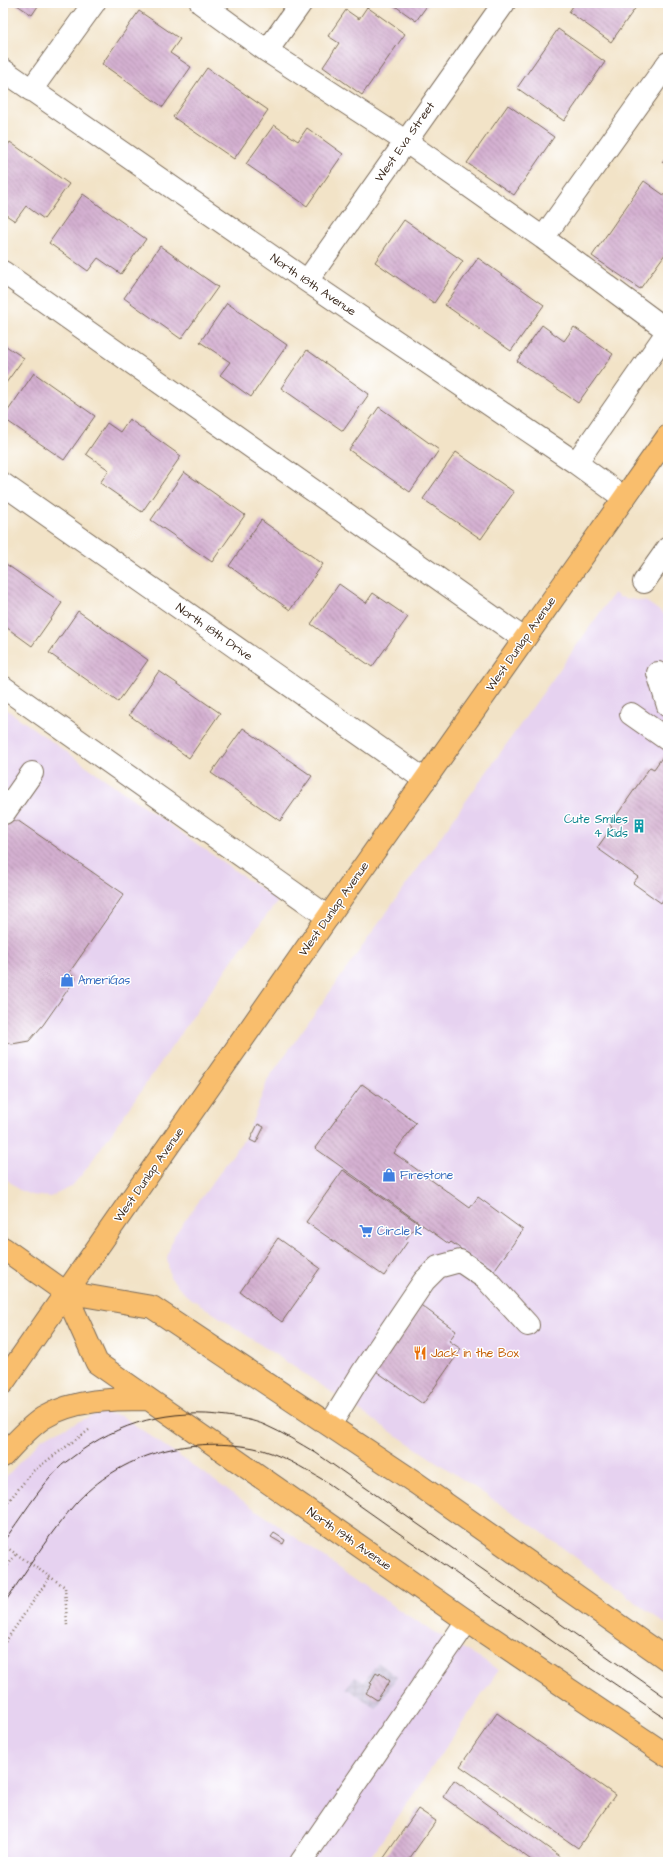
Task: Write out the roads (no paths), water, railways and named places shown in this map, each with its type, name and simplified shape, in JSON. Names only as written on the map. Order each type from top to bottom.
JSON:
[{"type":"main road","name":"West Dunlap Avenue","points":[[3,1383],[65,1292],[166,1151],[328,917],[668,436]]},
{"type":"main road","points":[[3,1248],[65,1292],[152,1307],[330,1425],[508,1546],[668,1660]]},
{"type":"main road","name":"North 19th Avenue","points":[[65,1292],[97,1363],[467,1621],[668,1756]]},
{"type":"main road","points":[[3,1456],[14,1443],[43,1418],[58,1411],[107,1399],[148,1399]]},
{"type":"street","points":[[31,90],[94,3]]},
{"type":"street","points":[[201,3],[267,50],[405,141],[543,238],[668,331],[576,463]]},
{"type":"street","points":[[267,50],[301,3]]},
{"type":"street","name":"West Eva Street","points":[[307,281],[504,3]]},
{"type":"street","points":[[543,238],[668,63]]},
{"type":"street","name":"North 18th Avenue","points":[[3,70],[307,281],[576,463],[624,498]]},
{"type":"street","points":[[3,272],[524,639]]},
{"type":"street","name":"North 18th Drive","points":[[3,484],[425,780]]},
{"type":"street","points":[[644,582],[668,548]]},
{"type":"street","points":[[658,673],[668,706]]},
{"type":"street","points":[[3,687],[328,917]]},
{"type":"street","points":[[631,714],[668,740]]},
{"type":"street","points":[[4,813],[32,773]]},
{"type":"street","points":[[330,1425],[362,1373],[424,1281],[438,1267],[460,1260],[485,1278],[528,1325]]},
{"type":"street","points":[[301,1862],[467,1621]]},
{"type":"tram line","points":[[3,1542],[50,1477],[66,1462],[91,1444],[109,1434],[146,1420],[186,1414],[206,1414],[251,1420],[278,1431],[316,1453],[668,1699]]},
{"type":"tram line","points":[[3,1605],[61,1521],[88,1491],[108,1476],[130,1463],[153,1454],[178,1448],[203,1445],[228,1445],[254,1448],[282,1457],[325,1481],[569,1653],[668,1720]]},
{"type":"place","name":"Cute Smiles 4 Kids","points":[[639,826]]},
{"type":"place","name":"AmeriGas","points":[[67,980]]},
{"type":"place","name":"Firestone","points":[[389,1175]]},
{"type":"place","name":"Circle K","points":[[366,1231]]},
{"type":"place","name":"Jack in the Box","points":[[420,1353]]}]
